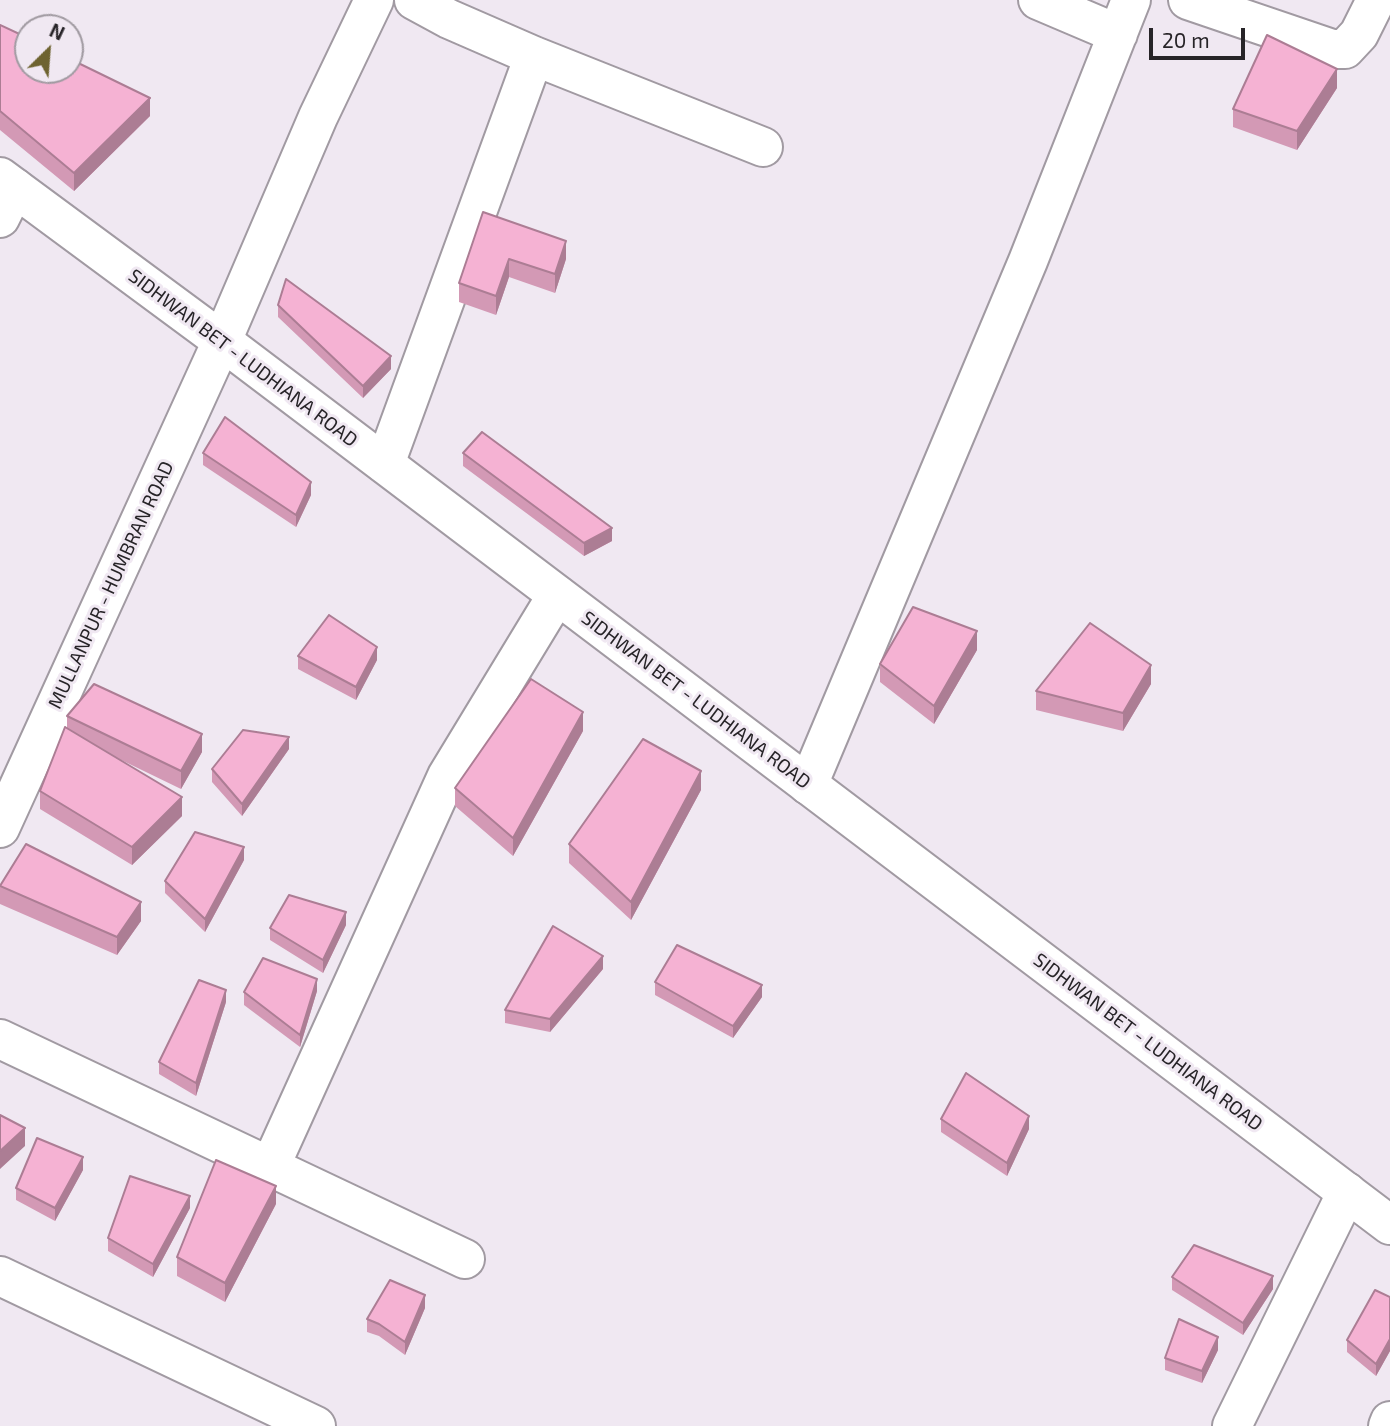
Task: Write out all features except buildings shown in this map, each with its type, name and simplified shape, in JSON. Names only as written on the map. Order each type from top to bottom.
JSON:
[{"type":"street","name":"MULLANPUR - HUMBRAN ROAD","points":[[0,828],[222,341],[318,117],[374,0]]},
{"type":"street","points":[[414,0],[449,19],[534,57],[763,147]]},
{"type":"street","points":[[808,785],[1023,273],[1125,17],[1038,0]]},
{"type":"street","points":[[1188,0],[1332,49],[1345,49],[1359,34],[1376,0]]},
{"type":"street","points":[[384,464],[534,57]]},
{"type":"street","name":"SIDHWAN BET - LUDHIANA ROAD","points":[[5,194],[222,341],[1390,1225]]},
{"type":"street","points":[[270,1167],[447,776],[557,595]]},
{"type":"street","points":[[0,1039],[465,1259]]},
{"type":"street","points":[[1232,1426],[1347,1192]]},
{"type":"street","points":[[0,1276],[273,1417],[316,1426]]},
{"type":"street","points":[[1388,1426],[1390,1421]]}]
